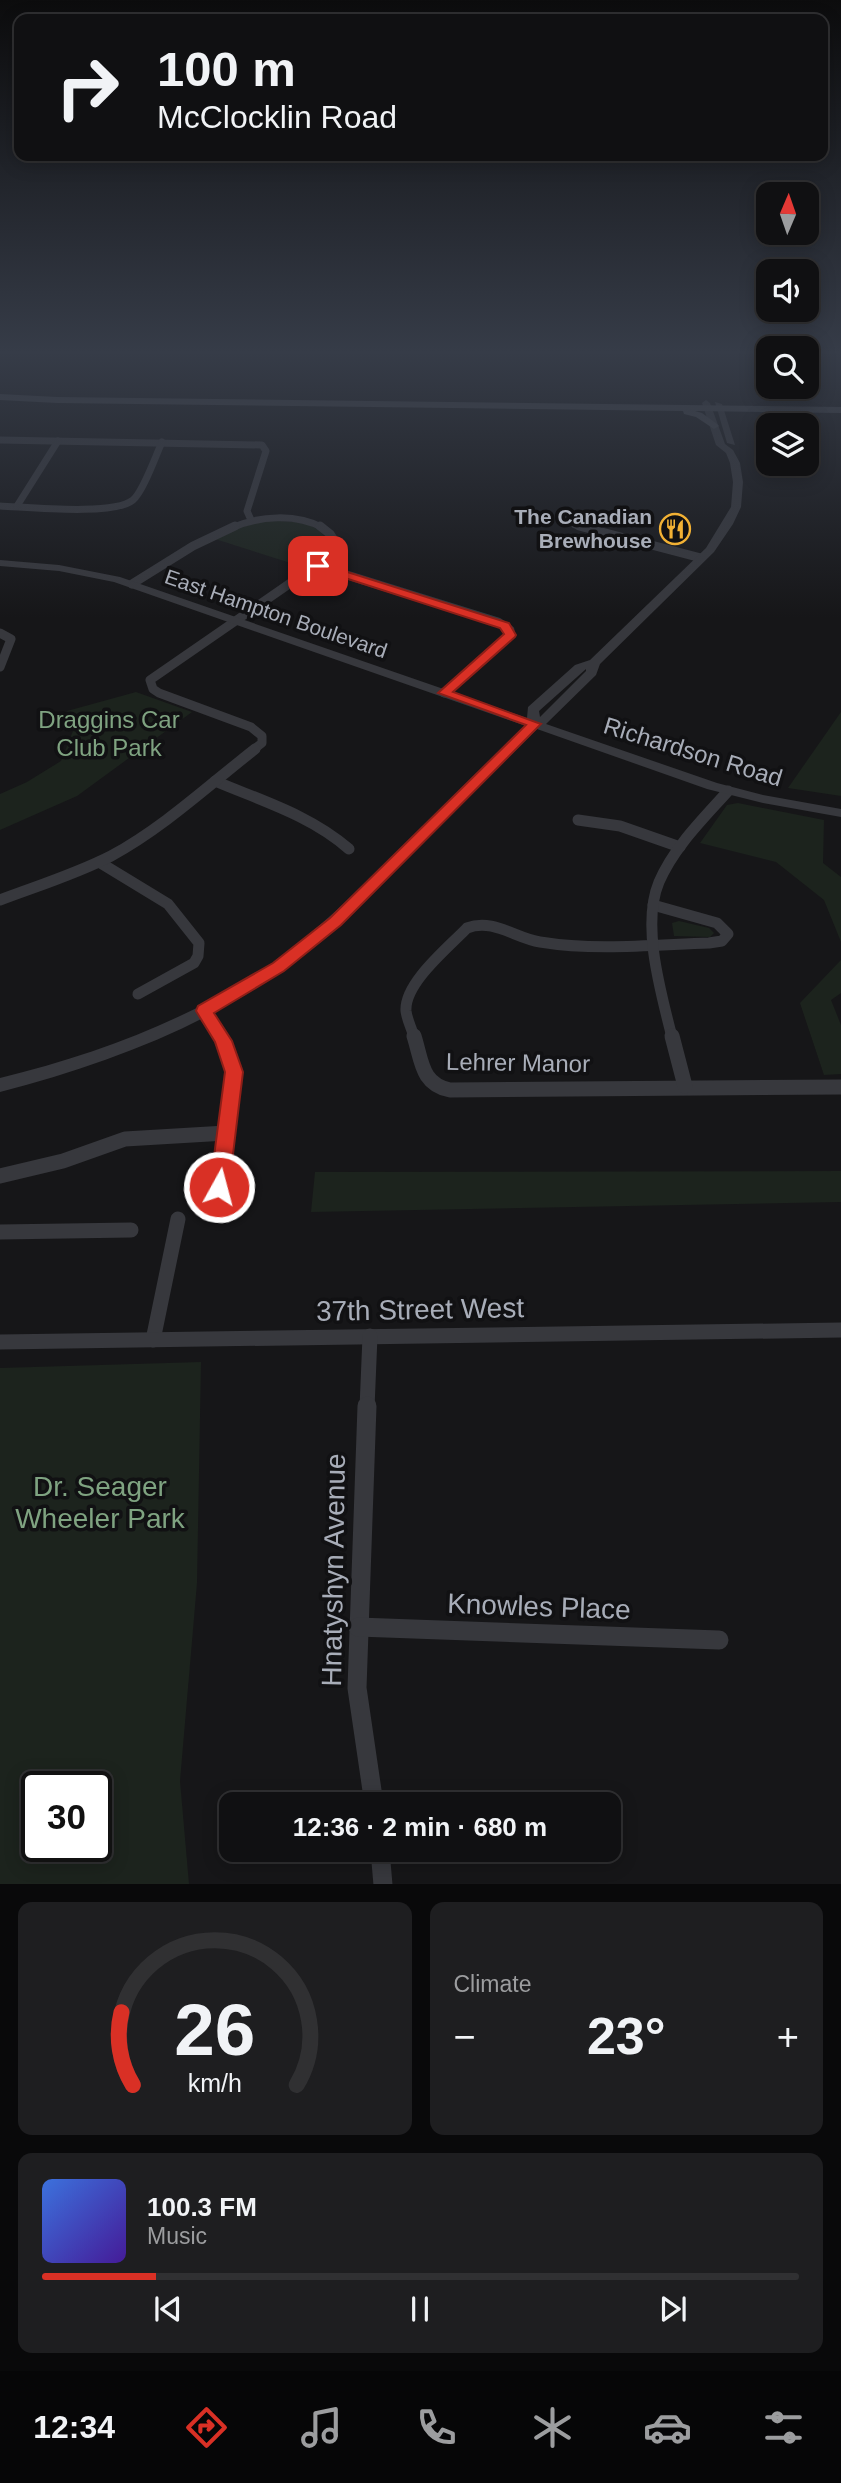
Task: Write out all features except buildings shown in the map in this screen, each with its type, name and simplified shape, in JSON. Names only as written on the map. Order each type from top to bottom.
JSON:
[{"type":"street","points":[[17,506],[57,442]]},
{"type":"street","points":[[154,442],[255,444],[265,448],[247,511],[251,520]]},
{"type":"street","points":[[0,506],[108,509],[127,505],[135,499],[162,442]]},
{"type":"street","points":[[720,442],[730,452]]},
{"type":"street","points":[[0,1085],[90,1059],[204,1011],[278,967],[335,922],[535,724],[546,719],[592,673],[594,663],[720,537],[736,507],[738,482],[730,452],[731,442]]},
{"type":"street","points":[[0,900],[99,862],[142,837],[262,743],[262,736],[251,727],[159,693],[153,689],[150,680],[318,566],[334,548],[333,537],[313,523],[293,519],[251,520],[228,528],[132,584]]},
{"type":"street","points":[[575,525],[701,558]]},
{"type":"street","name":"East Hampton Boulevard","points":[[0,563],[59,568],[132,584],[535,724]]},
{"type":"street","points":[[318,566],[498,622],[510,630],[510,635],[444,693]]},
{"type":"street","points":[[0,633],[11,639],[0,667]]},
{"type":"street","name":"Richardson Road","points":[[535,724],[728,791],[841,813]]},
{"type":"street","points":[[215,781],[312,822],[335,836],[349,849]]},
{"type":"street","points":[[728,791],[680,847],[657,886],[653,905],[654,946],[684,1086],[841,1087]]},
{"type":"street","points":[[578,820],[620,826],[680,847]]},
{"type":"street","points":[[99,862],[167,904],[199,943],[198,956],[194,963],[138,994]]},
{"type":"street","points":[[653,905],[717,923],[728,934],[726,938],[716,942],[654,946]]},
{"type":"street","name":"Lehrer Manor","points":[[654,946],[549,945],[494,926],[475,925],[460,932],[420,977],[407,996],[406,1012],[423,1070],[428,1080],[436,1087],[466,1090],[684,1086]]},
{"type":"street","points":[[204,1011],[223,1041],[234,1072],[219,1187]]},
{"type":"street","points":[[0,1176],[63,1161],[125,1139],[226,1133]]},
{"type":"street","points":[[153,1340],[178,1219]]},
{"type":"street","points":[[0,1232],[131,1230]]},
{"type":"street","name":"37th Street West","points":[[0,1342],[841,1330]]},
{"type":"street","name":"Hnatyshyn Avenue","points":[[370,1336],[357,1688],[371,1792]]},
{"type":"street","name":"Knowles Place","points":[[358,1627],[719,1640]]},
{"type":"street","points":[[381,1862],[383,1884]]},
{"type":"green space","points":[[265,521],[293,522],[313,527],[325,539],[327,548],[303,567],[215,539],[234,529]]},
{"type":"green space","name":"Draggins Car Club Park","points":[[136,692],[192,712],[77,796],[0,830],[0,794],[27,782],[61,761],[75,726],[67,711]]},
{"type":"green space","points":[[841,712],[841,796],[788,788]]},
{"type":"green space","points":[[738,803],[824,820],[823,863],[841,877],[841,942],[824,900],[776,862],[700,843],[727,805]]},
{"type":"green space","points":[[679,921],[709,928],[714,933],[710,937],[674,936],[672,923]]},
{"type":"green space","points":[[841,960],[841,993],[831,1000],[841,1025],[841,1074],[824,1075],[800,1003]]},
{"type":"green space","points":[[841,1171],[841,1202],[311,1212],[315,1172]]},
{"type":"green space","name":"Dr. Seager Wheeler Park","points":[[201,1362],[197,1583],[180,1781],[189,1884],[0,1884],[0,1368]]},
{"type":"place","name":"The Canadian Brewhouse","points":[[675,529]]},
{"type":"route","points":[[219,1187],[234,1072],[223,1041],[204,1011],[278,967],[335,922],[535,724],[444,693],[510,635],[510,630],[505,625],[318,566]]}]
